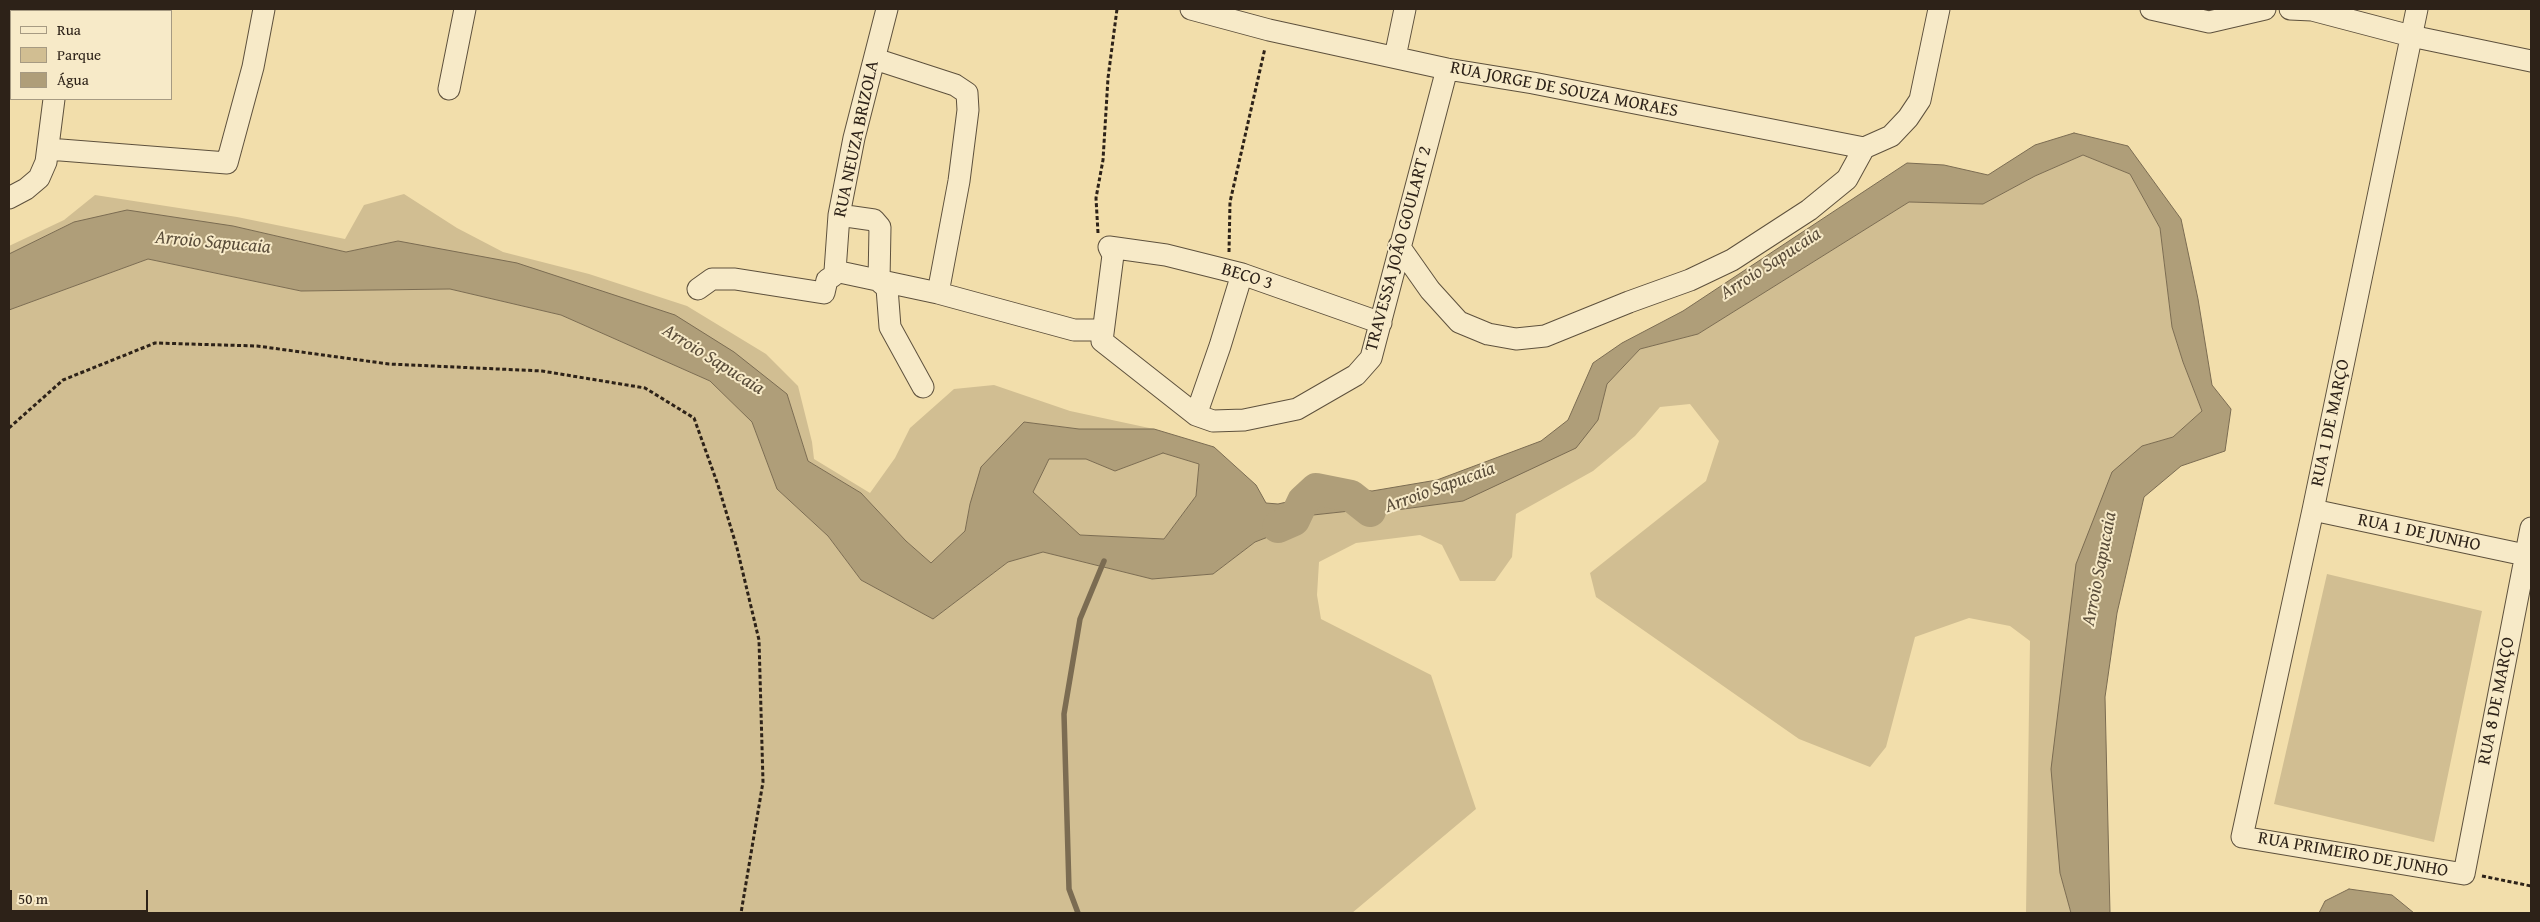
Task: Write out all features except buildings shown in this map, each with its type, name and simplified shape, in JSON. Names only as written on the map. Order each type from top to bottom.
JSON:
[{"type":"street","points":[[47,156],[227,163],[253,67],[264,9]]},
{"type":"street","points":[[450,89],[465,9]]},
{"type":"street","name":"RUA NEUZA BRIZOLA","points":[[835,271],[839,215],[854,138],[887,9]]},
{"type":"street","name":"RUA JORGE DE SOUZA MORAES","points":[[1192,9],[1269,30],[1447,69],[1533,83],[1864,148]]},
{"type":"street","points":[[1396,57],[1405,9]]},
{"type":"street","points":[[1399,246],[1430,290],[1459,322],[1488,334],[1516,339],[1545,336],[1690,280],[1732,260],[1809,210],[1846,179],[1864,148],[1891,136],[1908,118],[1920,100],[1939,9]]},
{"type":"street","points":[[2151,9],[2209,22],[2265,9]]},
{"type":"street","points":[[2290,9],[2312,10],[2411,36],[2531,61]]},
{"type":"street","name":"RUA 1 DE MARÇO","points":[[2242,837],[2313,510],[2417,9]]},
{"type":"street","points":[[875,59],[955,85],[967,93],[968,110],[959,181],[938,293]]},
{"type":"street","name":"TRAVESSA JOÃO GOULART 2","points":[[1196,415],[1213,421],[1244,420],[1297,409],[1356,375],[1371,358],[1447,69]]},
{"type":"street","points":[[9,198],[39,178],[47,156],[54,100]]},
{"type":"street","points":[[839,215],[874,220],[880,228],[879,281]]},
{"type":"street","points":[[1109,247],[1113,255],[1102,341],[1196,415],[1220,346],[1235,272]]},
{"type":"street","name":"BECO 3","points":[[1109,247],[1166,255],[1235,272],[1381,322]]},
{"type":"street","points":[[698,289],[712,279],[735,279],[824,293],[827,280],[833,276],[835,271],[938,293],[1074,330],[1102,330]]},
{"type":"street","points":[[879,281],[888,288],[890,327],[923,387]]},
{"type":"street","name":"RUA 1 DE JUNHO","points":[[2313,510],[2525,555]]},
{"type":"street","name":"RUA 8 DE MARÇO","points":[[2464,874],[2531,528]]},
{"type":"street","name":"RUA PRIMEIRO DE JUNHO","points":[[2242,837],[2464,874]]},
{"type":"path","points":[[1109,247],[1098,245],[1096,198],[1103,160],[1108,78],[1117,9]]},
{"type":"path","points":[[1235,272],[1230,202],[1269,30]]},
{"type":"path","points":[[9,428],[64,380],[155,343],[257,346],[389,364],[542,371],[644,388],[694,418],[718,484],[737,548],[759,640],[763,782],[741,913]]},
{"type":"path","points":[[2464,874],[2531,886]]},
{"type":"green space","points":[[2083,155],[2130,174],[2160,228],[2172,327],[2202,411],[2173,437],[2142,446],[2060,873],[2071,913],[2026,913],[2030,641],[2010,626],[1969,618],[1915,637],[1886,747],[1870,767],[1799,739],[1596,597],[1590,573],[1706,481],[1719,441],[1690,404],[1660,407],[1635,436],[1593,471],[1516,514],[1512,557],[1495,581],[1460,581],[1442,545],[1420,535],[1356,543],[1319,562],[1317,595],[1321,619],[1431,675],[1476,809],[1352,913],[9,913],[9,310],[148,259],[301,291],[450,289],[561,315],[710,381],[752,422],[777,489],[828,536],[861,580],[933,619],[1008,562],[1043,552],[1152,579],[1213,574],[1255,542],[1286,530],[1313,515],[1350,511],[1374,513],[1463,501],[1598,420],[1607,384],[1640,349],[1698,334],[1909,202],[1983,204],[2035,176]]},
{"type":"green space","points":[[404,194],[457,228],[503,252],[589,274],[687,306],[766,354],[798,386],[812,442],[814,459],[870,493],[895,458],[910,428],[954,389],[994,385],[1070,411],[1154,429],[1079,429],[1024,422],[970,504],[965,531],[931,563],[906,541],[861,493],[808,461],[787,394],[398,241],[346,252],[233,226],[74,222],[9,254],[9,246],[64,220],[95,195],[237,217],[345,239],[364,205]]},
{"type":"green space","points":[[1163,453],[1199,464],[1196,496],[1164,539],[1080,535],[1033,492],[1048,459],[1086,459],[1115,471]]},
{"type":"green space","points":[[2327,574],[2482,611],[2434,842],[2274,804]]},
{"type":"water","points":[[2074,133],[2128,146],[2181,219],[2198,299],[2212,385],[2231,409],[2225,451],[2181,466],[2144,497],[2117,613],[2105,697],[2110,913],[2071,913],[2060,873],[2051,769],[2076,564],[2112,472],[2142,446],[2173,437],[2202,411],[2172,327],[2160,228],[2130,174],[2083,155],[2035,176],[1983,204],[1909,202],[1698,334],[1640,349],[1607,384],[1598,420],[1576,448],[1463,501],[1374,513],[1350,511],[1313,515],[1286,530],[1255,542],[1213,574],[1152,579],[1043,552],[1008,562],[933,619],[861,580],[828,536],[777,489],[752,422],[710,381],[561,315],[450,289],[301,291],[148,259],[9,310],[9,254],[74,222],[127,210],[233,226],[346,252],[398,241],[517,263],[675,315],[734,352],[787,394],[808,461],[861,493],[906,541],[931,563],[965,531],[970,504],[981,467],[1024,422],[1079,429],[1154,429],[1214,447],[1256,485],[1266,503],[1278,504],[1347,488],[1372,491],[1437,480],[1541,441],[1568,420],[1593,363],[1622,343],[1683,311],[1907,163],[1944,165],[1988,175],[2035,145]],"holes":[[[1163,453],[1199,464],[1196,496],[1164,539],[1080,535],[1033,492],[1049,459],[1086,459],[1115,471]]]},
{"type":"water","points":[[2349,889],[2392,895],[2414,913],[2319,913],[2325,901]]},
{"type":"waterway","name":"Arroio Sapucaia","points":[[1278,527],[1294,520],[1303,501],[1316,489],[1351,496],[1370,511]]},
{"type":"waterway","points":[[1078,913],[1069,889],[1064,714],[1080,619],[1104,561]]}]
